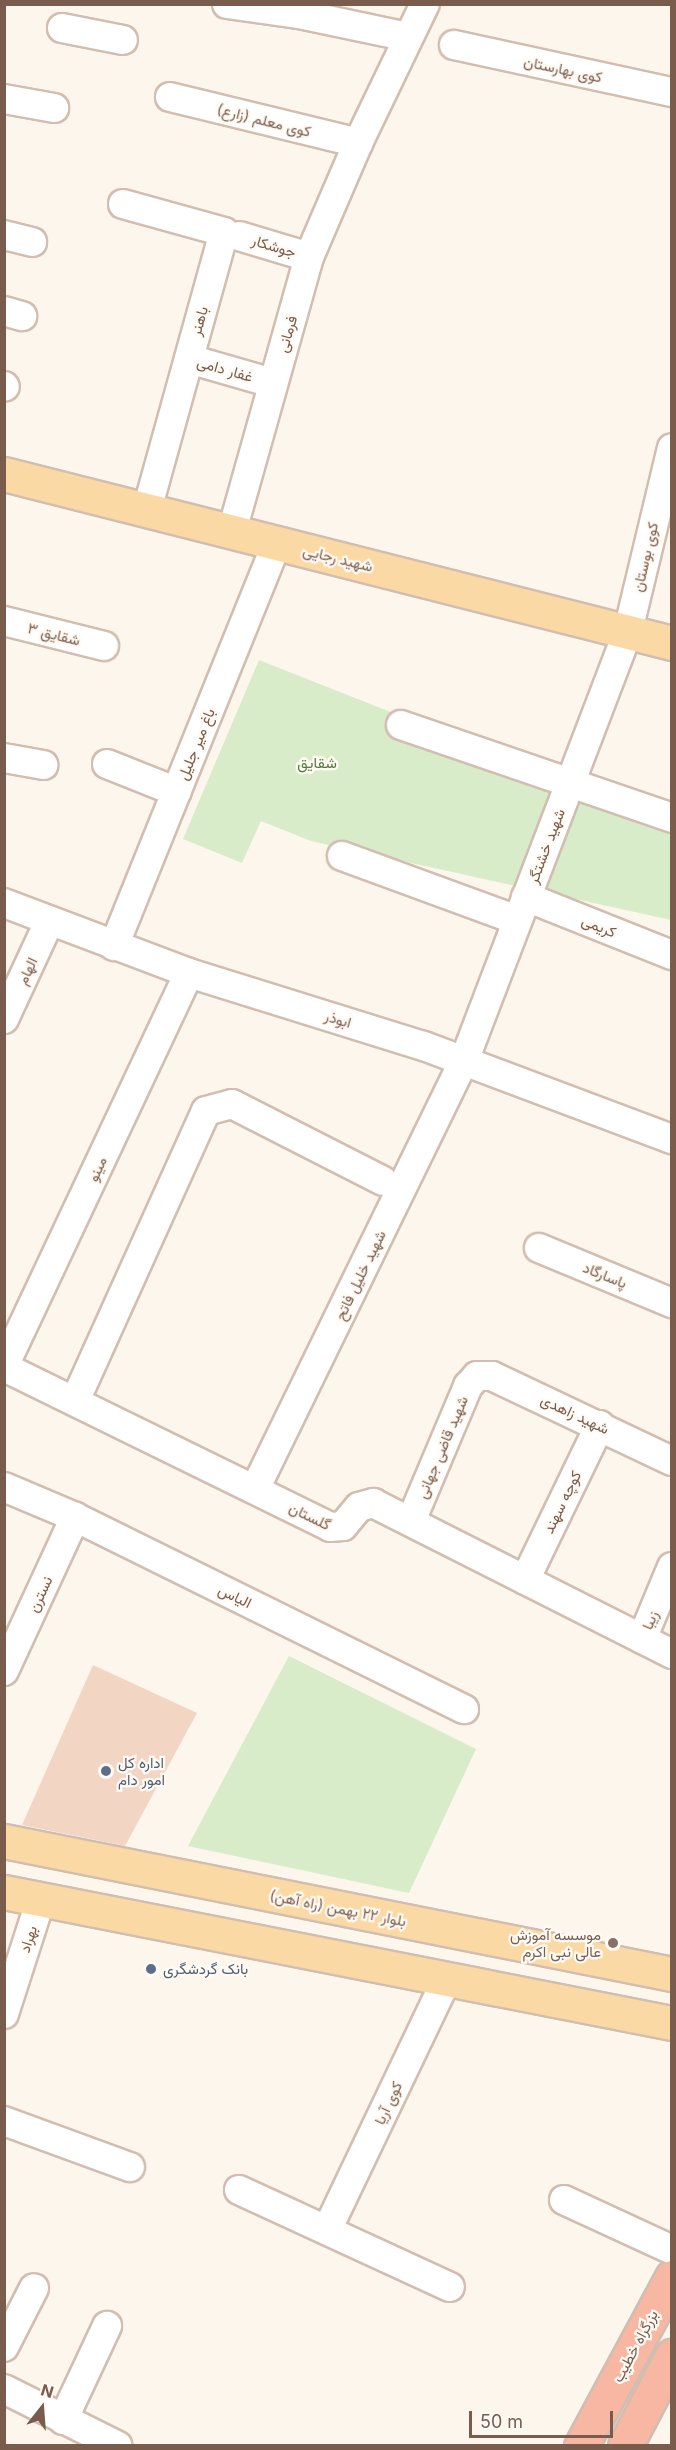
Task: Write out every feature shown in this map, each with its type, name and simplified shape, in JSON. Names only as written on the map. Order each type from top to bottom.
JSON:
[{"type":"highway","name":"بزرگراه خطیب","points":[[580,2445],[672,2277]]},
{"type":"highway","points":[[603,2445],[672,2319]]},
{"type":"highway","points":[[625,2445],[672,2356]]},
{"type":"highway","points":[[645,2445],[672,2396]]},
{"type":"main road","name":"شهید رجایی","points":[[4,474],[672,643]]},
{"type":"main road","name":"بلوار ۲۲ بهمن (راه آهن)","points":[[4,1841],[672,1974]]},
{"type":"main road","points":[[4,1892],[672,2023]]},
{"type":"street","points":[[227,4],[302,9],[408,37]]},
{"type":"street","name":"فرمانی","points":[[232,531],[309,257],[358,143],[425,4]]},
{"type":"street","points":[[62,28],[123,40]]},
{"type":"street","name":"کوی بهارستان","points":[[454,45],[672,92]]},
{"type":"street","name":"کوی معلم (زارع)","points":[[170,98],[358,143]]},
{"type":"street","points":[[4,99],[54,108]]},
{"type":"street","name":"باهنر","points":[[123,204],[224,232],[147,510]]},
{"type":"street","points":[[4,235],[32,242]]},
{"type":"street","name":"جوشکار","points":[[239,236],[309,257]]},
{"type":"street","name":"غفار دامی","points":[[189,359],[261,380]]},
{"type":"street","name":"کوی بوستان","points":[[628,631],[672,448]]},
{"type":"street","name":"باغ میر جلیل","points":[[114,946],[277,543]]},
{"type":"street","name":"شقایق ۳","points":[[4,621],[104,646]]},
{"type":"street","name":"شهید خشتگر","points":[[464,1061],[628,631]]},
{"type":"street","points":[[401,724],[672,818]]},
{"type":"street","points":[[4,758],[43,765]]},
{"type":"street","points":[[107,764],[177,792]]},
{"type":"street","name":"کریمی","points":[[342,856],[672,955]]},
{"type":"street","name":"ابوذر","points":[[4,903],[49,922],[189,973],[464,1061],[672,1138]]},
{"type":"street","name":"الهام","points":[[4,1019],[49,922]]},
{"type":"street","name":"مینو","points":[[4,1366],[189,973]]},
{"type":"street","name":"شهید خلیل فاتح","points":[[255,1489],[464,1061]]},
{"type":"street","points":[[75,1401],[206,1111],[232,1104],[382,1181]]},
{"type":"street","name":"پاسارگاد","points":[[538,1248],[672,1303]]},
{"type":"street","name":"گلستان","points":[[4,1366],[337,1529],[364,1503],[411,1521],[672,1654]]},
{"type":"street","name":"شهید زاهدی","points":[[477,1376],[492,1376],[600,1425],[672,1461]]},
{"type":"street","name":"شهید قاضی جهانی","points":[[411,1521],[468,1386],[477,1376]]},
{"type":"street","name":"کوچه سهند","points":[[525,1580],[600,1425]]},
{"type":"street","name":"الیاس","points":[[4,1487],[75,1517],[464,1709]]},
{"type":"street","name":"نسترن","points":[[4,1671],[75,1517]]},
{"type":"street","name":"زیبا","points":[[642,1639],[672,1568]]},
{"type":"street","name":"بهراد","points":[[4,2014],[41,1899]]},
{"type":"street","name":"کوی آریا","points":[[328,2228],[447,1979]]},
{"type":"street","points":[[4,2121],[130,2167]]},
{"type":"street","points":[[239,2190],[328,2228],[450,2287]]},
{"type":"street","points":[[564,2200],[672,2250]]},
{"type":"street","points":[[4,2347],[34,2288]]},
{"type":"street","points":[[65,2430],[107,2326]]},
{"type":"street","points":[[4,2389],[65,2430],[118,2445]]},
{"type":"green space","name":"شقایق","points":[[259,660],[671,823],[671,920],[311,841],[261,821],[242,863],[183,839]]},
{"type":"green space","points":[[289,1656],[476,1749],[409,1893],[188,1846]]},
{"type":"building","name":"اداره کل امور دام","points":[[93,1665],[197,1713],[125,1846],[22,1825]]},
{"type":"place","name":"اداره کل امور دام","points":[[106,1771]]},
{"type":"place","name":"موسسه آموزش عالی نبی اکرم","points":[[613,1943]]},
{"type":"place","name":"بانک گردشگری","points":[[151,1969]]}]
